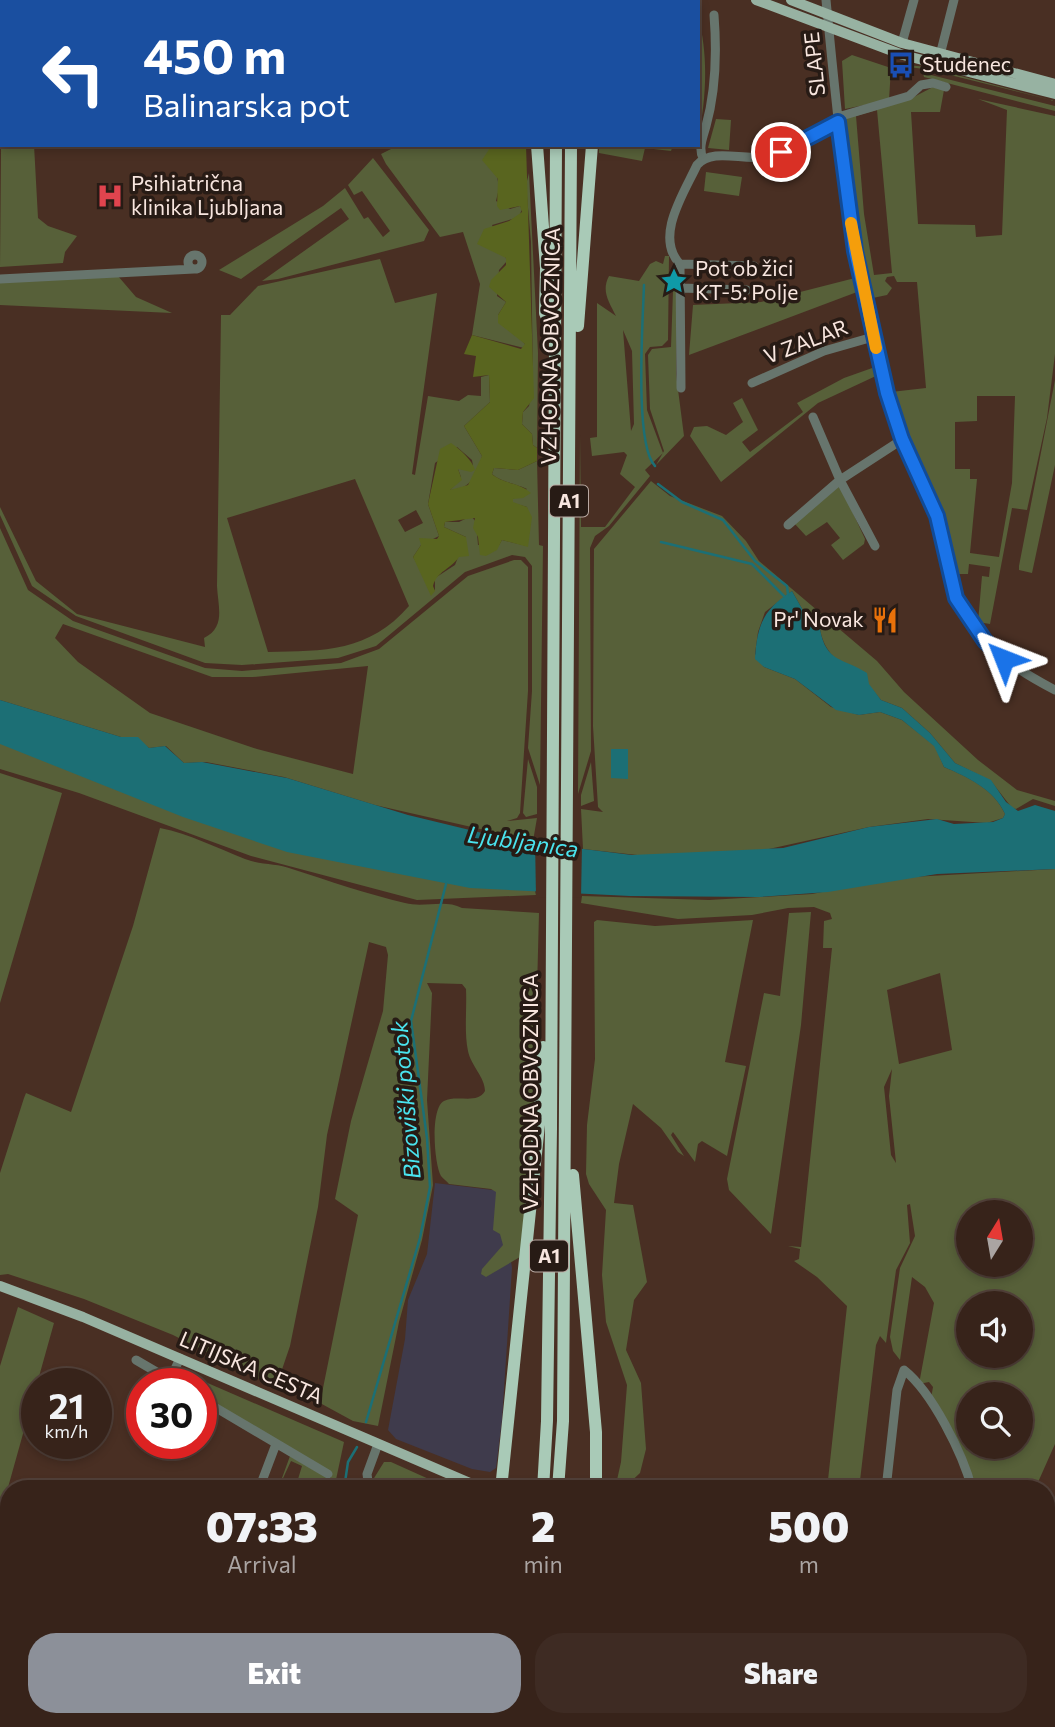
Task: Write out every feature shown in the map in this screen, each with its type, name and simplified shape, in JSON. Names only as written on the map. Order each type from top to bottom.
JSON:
[{"type":"highway","points":[[537,147],[546,268],[545,313],[554,332]]},
{"type":"highway","name":"VZHODNA OBVOZNICA","points":[[543,1480],[547,1421],[556,147]]},
{"type":"highway","name":"VZHODNA OBVOZNICA","points":[[559,1480],[563,1421],[571,147]]},
{"type":"highway","points":[[569,353],[578,332],[592,147]]},
{"type":"highway","points":[[502,1480],[539,1125],[542,1049],[550,1023]]},
{"type":"highway","points":[[565,1117],[573,1136],[573,1200],[596,1432],[596,1480]]},
{"type":"main road","points":[[756,0],[956,71],[1055,94]]},
{"type":"main road","points":[[791,0],[902,43],[1055,84]]},
{"type":"main road","name":"LITIJSKA CESTA","points":[[0,1286],[180,1358],[463,1480]]},
{"type":"street","name":"SLAPE","points":[[826,0],[853,240],[873,337],[902,439],[937,516],[950,579],[965,616],[1004,659],[1055,691]]},
{"type":"street","points":[[902,43],[914,0]]},
{"type":"street","points":[[940,55],[954,0]]},
{"type":"street","points":[[703,158],[701,146],[711,108],[715,71],[715,15]]},
{"type":"street","points":[[681,388],[680,264],[670,249],[669,230],[696,164],[703,158],[771,155],[838,119],[909,96],[921,85],[933,83],[946,87]]},
{"type":"street","points":[[680,264],[754,266]]},
{"type":"street","points":[[0,279],[120,272],[131,267],[191,266]]},
{"type":"street","points":[[680,288],[747,290]]},
{"type":"street","name":"V ZALAR","points":[[752,383],[824,351],[873,337]]},
{"type":"street","points":[[813,417],[840,480],[875,546]]},
{"type":"street","points":[[788,525],[840,480],[902,439]]},
{"type":"street","points":[[178,1368],[180,1358]]},
{"type":"street","points":[[136,1360],[150,1368]]},
{"type":"street","points":[[887,1480],[897,1390],[904,1370],[922,1391],[958,1446],[969,1480]]},
{"type":"street","points":[[217,1409],[328,1474]]},
{"type":"street","points":[[262,1480],[276,1444]]},
{"type":"street","points":[[368,1480],[378,1444]]},
{"type":"shaded area","points":[[435,1183],[501,1191],[512,1268],[502,1420],[496,1468],[490,1472],[472,1469],[396,1439],[388,1430],[405,1339],[408,1300],[427,1254]]},
{"type":"green space","points":[[700,26],[704,47],[700,128]]},
{"type":"green space","points":[[852,55],[891,68],[889,100],[845,109],[842,61]]},
{"type":"green space","points":[[906,67],[927,67],[1055,101],[926,69]]},
{"type":"green space","points":[[923,73],[1055,106],[1055,111],[924,77]]},
{"type":"green space","points":[[933,87],[944,90],[940,112],[911,112],[918,224],[975,225],[976,237],[1002,235],[1007,110],[978,99],[1055,116],[1055,354],[1047,418],[1027,510],[1012,508],[990,624],[978,622],[982,576],[989,577],[990,567],[969,564],[968,574],[953,574],[891,392],[926,388],[917,282],[897,282],[894,276],[887,277],[885,281],[892,288],[887,295],[868,299],[843,132],[846,117],[910,99]],"holes":[[[877,110],[892,273],[874,275],[864,214],[856,116]],[[977,396],[1015,396],[1012,483],[999,557],[970,553],[977,479],[970,479],[970,469],[955,469],[955,422],[977,421]]]},
{"type":"green space","points":[[716,119],[731,120],[729,150],[708,148]]},
{"type":"green space","points":[[1,147],[34,147],[38,218],[48,226],[77,236],[65,252],[63,263],[0,267]]},
{"type":"green space","points":[[395,147],[492,147],[499,188],[496,201],[510,209],[520,206],[522,209],[519,217],[492,225],[507,261],[499,270],[497,296],[506,302],[498,315],[507,329],[525,344],[524,348],[472,335],[480,284],[463,232],[440,237],[381,154]]},
{"type":"green space","points":[[491,147],[526,147],[534,398],[523,412],[522,424],[532,434],[533,445],[537,448],[537,461],[518,470],[494,468],[492,474],[531,493],[523,498],[513,499],[513,502],[527,507],[532,517],[528,547],[502,540],[497,550],[486,556],[480,555],[478,537],[473,528],[475,518],[445,522],[444,527],[466,537],[469,556],[459,557],[441,573],[435,581],[435,591],[431,596],[413,557],[421,545],[419,538],[437,539],[439,536],[428,504],[440,449],[451,443],[466,455],[475,470],[471,472],[458,469],[462,480],[450,490],[468,485],[482,456],[464,426],[490,402],[489,375],[473,377],[476,356],[464,354],[472,335],[521,349],[525,344],[498,323],[498,315],[506,302],[489,287],[491,280],[506,265],[506,258],[477,244],[484,229],[509,221],[522,212],[520,206],[500,210],[497,206],[498,179],[482,160]]},
{"type":"green space","points":[[599,147],[672,147],[671,151],[645,148],[642,161],[599,153]]},
{"type":"green space","points":[[373,158],[429,230],[424,241],[262,281],[349,219],[341,208],[241,279],[219,270],[323,206],[345,188],[364,219],[368,217],[383,237],[390,231],[362,191],[354,195],[348,185]]},
{"type":"green space","points":[[706,172],[742,177],[739,196],[704,191]]},
{"type":"green space","points":[[529,173],[538,353],[537,448],[533,445],[532,434],[522,424],[523,412],[529,406],[533,384],[531,242],[526,185]]},
{"type":"green space","points":[[665,256],[669,256],[668,340],[662,346],[650,347],[645,354],[647,410],[663,453],[645,470],[650,476],[609,526],[595,536],[590,548],[591,751],[578,794],[580,435],[581,527],[605,527],[635,487],[620,474],[627,455],[624,452],[592,456],[590,438],[597,437],[597,303],[616,316],[606,292],[609,276],[639,281],[650,264],[656,261],[663,264]],"holes":[[[623,330],[632,351],[634,424],[631,431]]]},
{"type":"green space","points":[[380,259],[395,303],[437,293],[412,474],[415,475],[428,396],[459,401],[468,395],[481,396],[481,377],[489,375],[490,402],[464,426],[482,456],[478,469],[468,484],[450,490],[461,477],[458,469],[473,466],[472,460],[457,447],[435,463],[428,504],[439,536],[421,545],[413,557],[435,591],[435,578],[455,565],[466,537],[444,527],[445,522],[459,522],[471,516],[476,522],[478,545],[499,545],[502,540],[527,546],[530,528],[527,507],[513,503],[513,499],[527,489],[492,474],[494,468],[518,470],[537,461],[539,545],[543,546],[540,785],[528,748],[532,691],[532,566],[525,557],[512,555],[465,572],[376,646],[338,658],[242,665],[205,663],[76,616],[32,586],[0,515],[0,507],[36,581],[77,614],[205,647],[204,638],[215,628],[219,616],[217,586],[221,315],[230,315],[258,286]],"holes":[[[355,479],[409,606],[394,621],[362,641],[327,649],[268,652],[227,518]],[[416,510],[423,523],[405,532],[398,520]]]},
{"type":"green space","points":[[674,263],[677,271],[676,374],[684,436],[656,465],[664,451],[650,409],[648,355],[652,349],[671,347]]},
{"type":"green space","points":[[118,276],[136,297],[172,313],[0,305],[0,282]]},
{"type":"green space","points":[[855,278],[857,292],[689,355],[693,305],[761,302]]},
{"type":"green space","points":[[875,367],[878,375],[818,403],[721,482],[690,436],[694,427],[707,426],[726,435],[743,422],[733,403],[742,398],[758,430],[742,442],[750,452],[803,412],[797,403],[844,378]]},
{"type":"green space","points":[[1055,380],[1055,465],[1032,573],[1019,570],[1019,566]]},
{"type":"green space","points":[[651,481],[670,496],[722,516],[746,541],[759,561],[877,661],[904,692],[978,760],[1017,790],[1055,801],[1055,806],[1033,799],[1016,809],[1012,808],[991,781],[955,763],[930,733],[902,708],[881,700],[853,666],[830,653],[820,629],[809,621],[792,591],[765,612],[758,632],[755,654],[764,667],[795,679],[831,707],[859,715],[880,712],[902,720],[935,746],[944,767],[987,791],[1000,805],[1005,814],[1003,818],[987,823],[928,819],[869,827],[760,851],[646,856],[583,849],[581,809],[603,812],[598,807],[593,726],[594,549]]},
{"type":"green space","points":[[840,485],[865,539],[864,544],[843,560],[831,545],[840,538],[827,522],[806,536],[794,523]]},
{"type":"green space","points":[[0,528],[28,590],[73,621],[205,668],[242,671],[341,663],[379,649],[468,576],[521,560],[528,567],[528,691],[520,813],[517,818],[507,821],[537,818],[533,841],[375,805],[284,777],[206,762],[184,763],[166,746],[149,748],[134,737],[121,737],[0,700]],"holes":[[[63,624],[212,677],[253,677],[368,666],[353,774],[257,749],[150,713],[78,662],[55,638]]]},
{"type":"green space","points":[[0,741],[535,891],[536,895],[417,900],[251,856],[79,793],[0,769]]},
{"type":"green space","points":[[528,759],[537,787],[537,814],[526,817],[523,813]]},
{"type":"green space","points":[[591,762],[594,801],[581,806],[581,795]]},
{"type":"green space","points":[[0,773],[62,793],[0,1003]]},
{"type":"green space","points":[[160,828],[251,861],[286,867],[405,903],[449,904],[462,908],[539,913],[534,1106],[520,1257],[486,1277],[481,1274],[482,1269],[503,1245],[500,1234],[493,1230],[496,1192],[491,1189],[449,1184],[441,1176],[435,1149],[437,1114],[444,1101],[477,1097],[485,1091],[468,1051],[466,989],[462,984],[427,983],[432,993],[427,1100],[433,1185],[422,1240],[399,1322],[378,1426],[353,1421],[320,1403],[358,1215],[335,1199],[351,1121],[383,1011],[388,955],[386,947],[369,942],[327,1135],[318,1207],[290,1346],[276,1387],[173,1335],[84,1299],[8,1274],[0,1275],[0,1173],[24,1098],[26,1093],[71,1112],[133,926]]},
{"type":"green space","points":[[1055,869],[1055,1444],[1039,1480],[969,1480],[958,1459],[1033,1459],[1033,1382],[956,1382],[956,1454],[930,1404],[933,1387],[929,1382],[919,1384],[934,1303],[925,1287],[912,1277],[900,1360],[893,1351],[890,1337],[900,1268],[915,1236],[910,1204],[907,1205],[910,1243],[896,1270],[886,1343],[880,1336],[876,1345],[860,1480],[828,1480],[847,1306],[817,1277],[794,1261],[799,1259],[800,1249],[788,1246],[801,1247],[832,948],[823,948],[824,921],[832,919],[830,913],[814,907],[788,908],[752,915],[678,919],[581,903],[582,896],[709,900],[812,894],[894,878]],"holes":[[[940,973],[952,1050],[899,1064],[887,990]],[[892,1069],[889,1096],[896,1163],[891,1155],[884,1087]]]},
{"type":"green space","points":[[811,912],[801,1025],[771,1234],[729,1190],[727,1179],[764,993],[780,996],[789,913]]},
{"type":"green space","points":[[597,920],[655,926],[753,920],[725,1062],[746,1066],[727,1156],[702,1141],[698,1144],[695,1162],[673,1132],[671,1135],[684,1156],[661,1128],[633,1104],[619,1164],[614,1203],[633,1205],[647,1282],[634,1300],[626,1350],[641,1383],[646,1449],[640,1473],[633,1480],[617,1480],[627,1385],[606,1322],[602,1275],[606,1210],[589,1184],[586,1174],[587,1125],[595,1059],[594,922]]},
{"type":"green space","points":[[18,1307],[54,1323],[41,1368],[21,1368],[21,1441],[10,1480],[0,1480],[0,1366]]},
{"type":"green space","points":[[217,1387],[344,1442],[336,1480],[298,1480],[302,1466],[291,1461],[281,1480],[290,1456],[330,1479],[332,1473],[217,1405]]},
{"type":"green space","points":[[384,1462],[391,1462],[431,1480],[373,1480]]},
{"type":"water","name":"Ljubljanica","points":[[792,591],[809,621],[820,629],[831,654],[867,673],[869,684],[881,700],[902,708],[930,733],[955,763],[991,780],[1006,802],[1018,811],[1035,805],[1055,811],[1055,869],[937,874],[828,892],[759,897],[630,896],[470,888],[287,852],[183,817],[0,744],[0,700],[121,737],[138,737],[149,748],[165,746],[184,763],[202,762],[287,778],[408,815],[511,840],[632,855],[783,848],[869,827],[937,819],[954,824],[993,822],[1003,818],[1005,814],[1000,805],[987,791],[944,767],[934,746],[902,720],[880,712],[859,715],[836,710],[795,679],[764,667],[755,659],[763,619],[774,605]]},
{"type":"water","points":[[611,749],[628,749],[628,779],[611,778]]},
{"type":"pier","points":[[535,839],[582,845],[581,898],[536,897]]},
{"type":"waterway","points":[[644,285],[642,408],[648,454],[655,466]]},
{"type":"waterway","points":[[658,484],[682,502],[723,520],[755,561],[787,586],[788,594]]},
{"type":"waterway","points":[[661,542],[752,564],[784,596]]},
{"type":"waterway","name":"Bizoviški potok","points":[[366,1422],[420,1238],[430,1187],[427,1138],[411,1021],[446,884]]},
{"type":"waterway","points":[[345,1480],[348,1462],[357,1447]]},
{"type":"slow traffic","points":[[851,223],[876,348]]},
{"type":"place","name":"Studenec","points":[[901,65]]},
{"type":"place","name":"Psihiatrična klinika Ljubljana","points":[[110,196]]},
{"type":"place","name":"Pot ob žici KT-5: Polje","points":[[674,281]]},
{"type":"place","name":"Pr' Novak","points":[[885,620]]},
{"type":"route","points":[[781,152],[838,122],[855,251],[887,393],[902,439],[930,495],[956,598],[965,616],[1004,659]]}]
